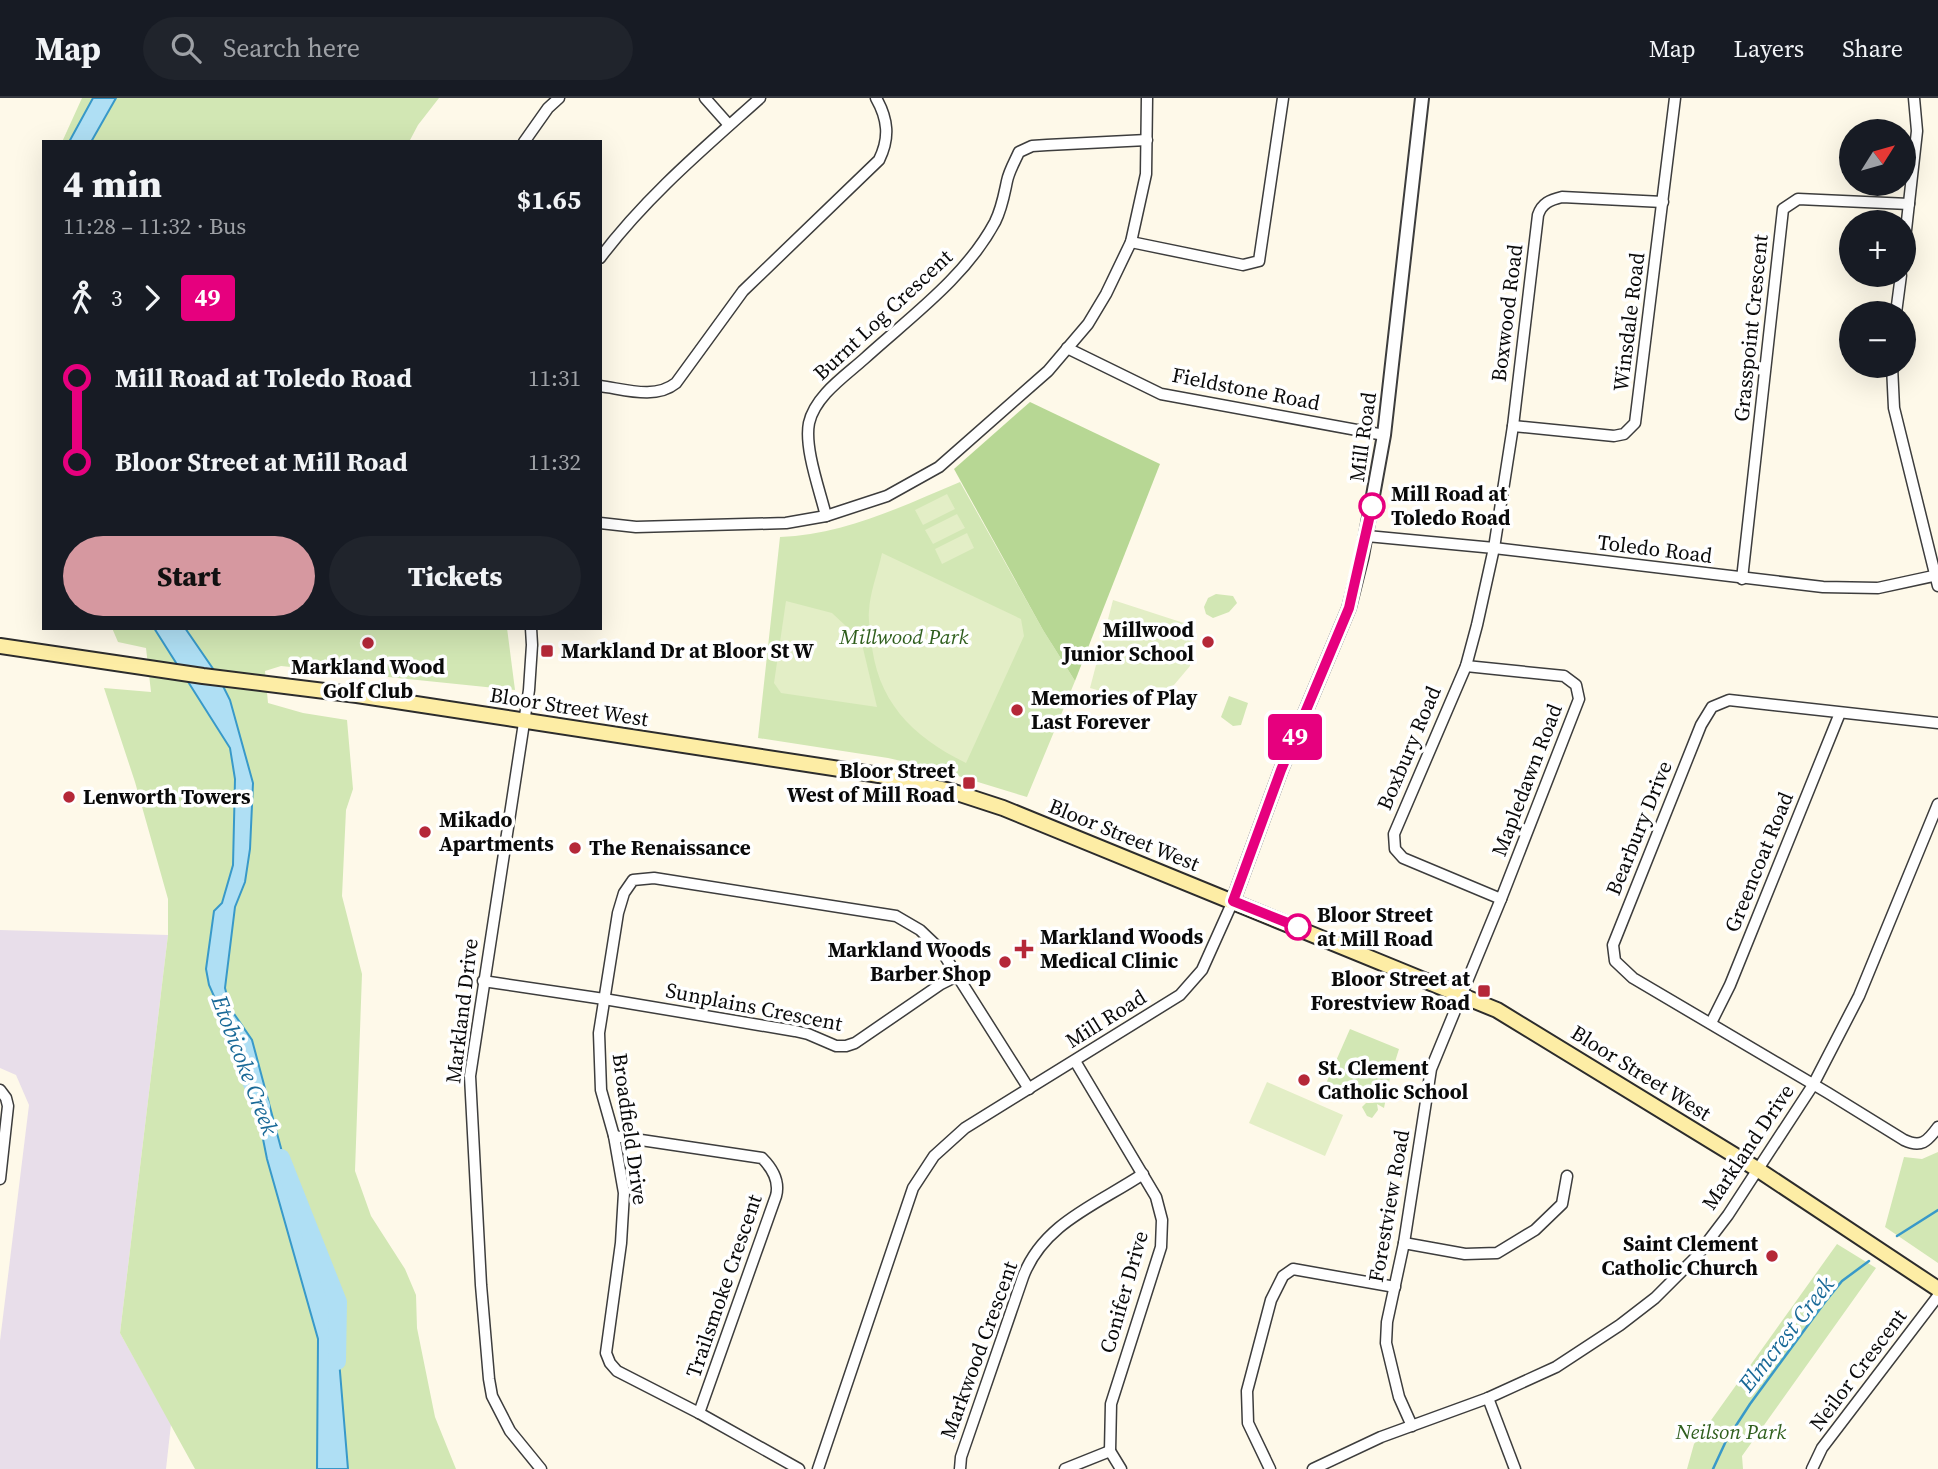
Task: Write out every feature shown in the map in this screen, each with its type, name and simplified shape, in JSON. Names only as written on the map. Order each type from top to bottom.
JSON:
[{"type":"main road","name":"Bloor Street West","points":[[0,646],[203,677],[284,685],[879,775],[923,784],[1003,808],[1462,995],[1517,1021],[1757,1170],[1938,1289]]},
{"type":"street","points":[[525,140],[548,108],[559,98]]},
{"type":"street","points":[[705,98],[729,125]]},
{"type":"street","points":[[602,255],[655,192],[760,98]]},
{"type":"street","points":[[602,386],[659,392],[676,383],[743,290],[879,160],[887,131],[885,117],[876,98]]},
{"type":"street","points":[[602,523],[636,527],[786,523],[826,516],[887,496],[939,467],[1048,371],[1088,324],[1123,263],[1131,242],[1146,174],[1147,98]]},
{"type":"street","points":[[1131,242],[1243,265],[1259,261],[1283,98]]},
{"type":"street","name":"Mill Road","points":[[818,1469],[917,1181],[934,1156],[965,1128],[1180,995],[1202,970],[1233,901],[1281,770],[1349,608],[1367,536],[1384,435],[1422,98]]},
{"type":"street","name":"Winsdale Road","points":[[1513,426],[1614,436],[1623,434],[1636,423],[1675,98]]},
{"type":"street","points":[[1908,210],[1917,131],[1914,98]]},
{"type":"street","name":"Burnt Log Crescent","points":[[826,516],[810,446],[809,422],[816,406],[836,384],[961,271],[997,219],[1004,200],[1007,179],[1019,152],[1032,146],[1147,140]]},
{"type":"street","name":"Boxwood Road","points":[[1494,548],[1513,426],[1541,206],[1552,199],[1562,197],[1663,202]]},
{"type":"street","name":"Grasspoint Crescent","points":[[1742,579],[1783,209],[1798,199],[1909,204]]},
{"type":"street","name":"Fieldstone Road","points":[[1067,348],[1161,394],[1384,435]]},
{"type":"street","points":[[1893,378],[1895,408],[1938,586]]},
{"type":"street","name":"Toledo Road","points":[[1367,536],[1494,548],[1742,579],[1853,588],[1878,588],[1937,575]]},
{"type":"street","name":"Boxbury Road","points":[[1494,548],[1465,666],[1399,822],[1394,845],[1410,862],[1501,899]]},
{"type":"street","name":"Markland Drive","points":[[531,630],[531,674],[470,1076],[488,1379],[492,1396],[510,1431],[541,1469]]},
{"type":"street","name":"Mapledawn Road","points":[[1462,995],[1574,712],[1579,692],[1571,680],[1564,676],[1465,666]]},
{"type":"street","name":"Bearbury Drive","points":[[1938,723],[1730,700],[1712,707],[1701,725],[1613,945],[1615,961],[1625,972],[1911,1143],[1924,1143],[1938,1127]]},
{"type":"street","name":"Greencoat Road","points":[[1711,1023],[1730,985],[1840,713]]},
{"type":"street","name":"Markland Drive","points":[[1313,1469],[1381,1437],[1535,1378],[1572,1358],[1655,1298],[1696,1257],[1728,1215],[1813,1085],[1859,996],[1938,806]]},
{"type":"street","name":"Broadfield Drive","points":[[800,1469],[617,1371],[606,1353],[624,1193],[614,1136],[601,1090],[599,1058],[604,999],[624,893],[633,880],[644,878],[896,916],[910,923],[941,950],[1028,1089]]},
{"type":"street","name":"Sunplains Crescent","points":[[483,981],[795,1031],[835,1046],[846,1046],[957,976]]},
{"type":"street","name":"Forestview Road","points":[[1412,1426],[1399,1397],[1386,1343],[1387,1322],[1404,1243],[1432,1069],[1462,995]]},
{"type":"street","name":"Conifer Drive","points":[[1075,1061],[1161,1207],[1161,1247],[1111,1404],[1110,1451]]},
{"type":"street","points":[[0,1090],[6,1098],[8,1110],[0,1179]]},
{"type":"street","name":"Trailsmoke Crescent","points":[[614,1136],[762,1158],[778,1182],[776,1196],[699,1413]]},
{"type":"street","name":"Markwood Crescent","points":[[960,1469],[961,1457],[1023,1277],[1037,1251],[1058,1226],[1143,1174]]},
{"type":"street","points":[[1404,1243],[1465,1254],[1497,1253],[1535,1230],[1562,1204],[1567,1176]]},
{"type":"street","points":[[1270,1469],[1248,1423],[1247,1391],[1271,1300],[1283,1276],[1293,1269],[1395,1287]]},
{"type":"street","name":"Neilor Crescent","points":[[1812,1469],[1822,1448],[1938,1296]]},
{"type":"street","points":[[1488,1398],[1515,1469]]},
{"type":"street","points":[[1065,1469],[1110,1451],[1121,1469]]},
{"type":"shaded area","points":[[0,930],[168,935],[120,1333],[171,1424],[166,1469],[0,1469],[0,1341],[29,1105],[16,1075],[0,1068]]},
{"type":"green space","points":[[82,98],[439,98],[410,140],[63,140]]},
{"type":"green space","points":[[1030,402],[1160,464],[1075,681],[1043,630],[954,469]]},
{"type":"green space","name":"Millwood Park","points":[[960,482],[1043,630],[1075,681],[1027,797],[932,768],[888,758],[758,738],[780,537],[850,525]]},
{"type":"green space","points":[[947,494],[955,509],[923,525],[915,510]]},
{"type":"green space","points":[[957,514],[965,528],[933,544],[925,530]]},
{"type":"green space","points":[[967,533],[974,548],[942,564],[935,549]]},
{"type":"green space","points":[[882,553],[1021,619],[1024,636],[966,763],[913,728],[889,698],[880,680],[874,660],[869,614]]},
{"type":"green space","points":[[1216,594],[1233,596],[1237,603],[1229,612],[1213,618],[1206,614],[1204,607],[1208,598]]},
{"type":"green space","points":[[1113,600],[1193,626],[1190,666],[1168,692],[1136,701],[1090,688]]},
{"type":"green space","points":[[786,601],[832,613],[861,640],[877,707],[781,693],[774,683]]},
{"type":"green space","name":"Markland Wood Golf Club","points":[[113,630],[507,630],[515,690],[281,666],[265,671],[268,703],[303,713],[347,720],[353,789],[346,810],[342,896],[362,974],[355,1171],[371,1216],[405,1269],[416,1295],[417,1328],[435,1417],[456,1469],[195,1469],[120,1333],[168,935],[168,899],[135,782],[104,688],[151,692],[146,648],[118,642]]},
{"type":"green space","points":[[1229,696],[1248,703],[1241,725],[1233,726],[1221,717]]},
{"type":"green space","points":[[1350,1029],[1399,1049],[1384,1108],[1377,1104],[1378,1110],[1372,1118],[1367,1116],[1362,1107],[1366,1103],[1375,1103],[1346,1089],[1343,1097],[1324,1088]]},
{"type":"green space","points":[[1267,1082],[1343,1115],[1325,1156],[1249,1123]]},
{"type":"green space","points":[[1938,1152],[1938,1263],[1885,1227],[1904,1157],[1922,1159]]},
{"type":"green space","name":"Neilson Park","points":[[1837,1244],[1876,1268],[1742,1456],[1743,1469],[1687,1469],[1694,1444]]},
{"type":"water","points":[[93,98],[116,98],[92,140],[70,140]]},
{"type":"water","name":"Etobicoke Creek","points":[[155,630],[186,630],[218,676],[230,700],[253,783],[250,849],[245,882],[235,907],[225,988],[230,1008],[252,1040],[293,1193],[323,1260],[335,1311],[348,1469],[317,1469],[318,1339],[267,1159],[251,1079],[209,985],[206,969],[214,911],[222,903],[233,865],[235,779],[230,748]]},
{"type":"waterway","name":"Etobicoke Creek","points":[[234,1038],[261,1106]]},
{"type":"waterway","name":"Etobicoke Creek","points":[[281,1158],[338,1302],[337,1361]]},
{"type":"waterway","name":"Elmcrest Creek","points":[[1897,1236],[1938,1210]]},
{"type":"waterway","name":"Elmcrest Creek","points":[[1713,1469],[1726,1441],[1750,1404],[1825,1302],[1842,1281],[1869,1261]]},
{"type":"bus line","name":"49","points":[[1298,927],[1233,901],[1281,770],[1349,608],[1372,506]]},
{"type":"place","name":"Mill Road at Toledo Road","points":[[1372,506]]},
{"type":"place","name":"Millwood Junior School","points":[[1208,642]]},
{"type":"place","name":"Markland Wood Golf Club","points":[[368,643]]},
{"type":"place","name":"Markland Dr at Bloor St W","points":[[547,651]]},
{"type":"place","name":"Memories of Play Last Forever","points":[[1017,710]]},
{"type":"place","name":"Bloor Street West of Mill Road","points":[[969,783]]},
{"type":"place","name":"Lenworth Towers","points":[[69,797]]},
{"type":"place","name":"Mikado Apartments","points":[[425,832]]},
{"type":"place","name":"The Renaissance","points":[[575,848]]},
{"type":"place","name":"Bloor Street at Mill Road","points":[[1298,927]]},
{"type":"place","name":"Markland Woods Medical Clinic","points":[[1024,949]]},
{"type":"place","name":"Markland Woods Barber Shop","points":[[1005,962]]},
{"type":"place","name":"Bloor Street at Forestview Road","points":[[1484,991]]},
{"type":"place","name":"St. Clement Catholic School","points":[[1304,1080]]},
{"type":"place","name":"Saint Clement Catholic Church","points":[[1772,1256]]}]
